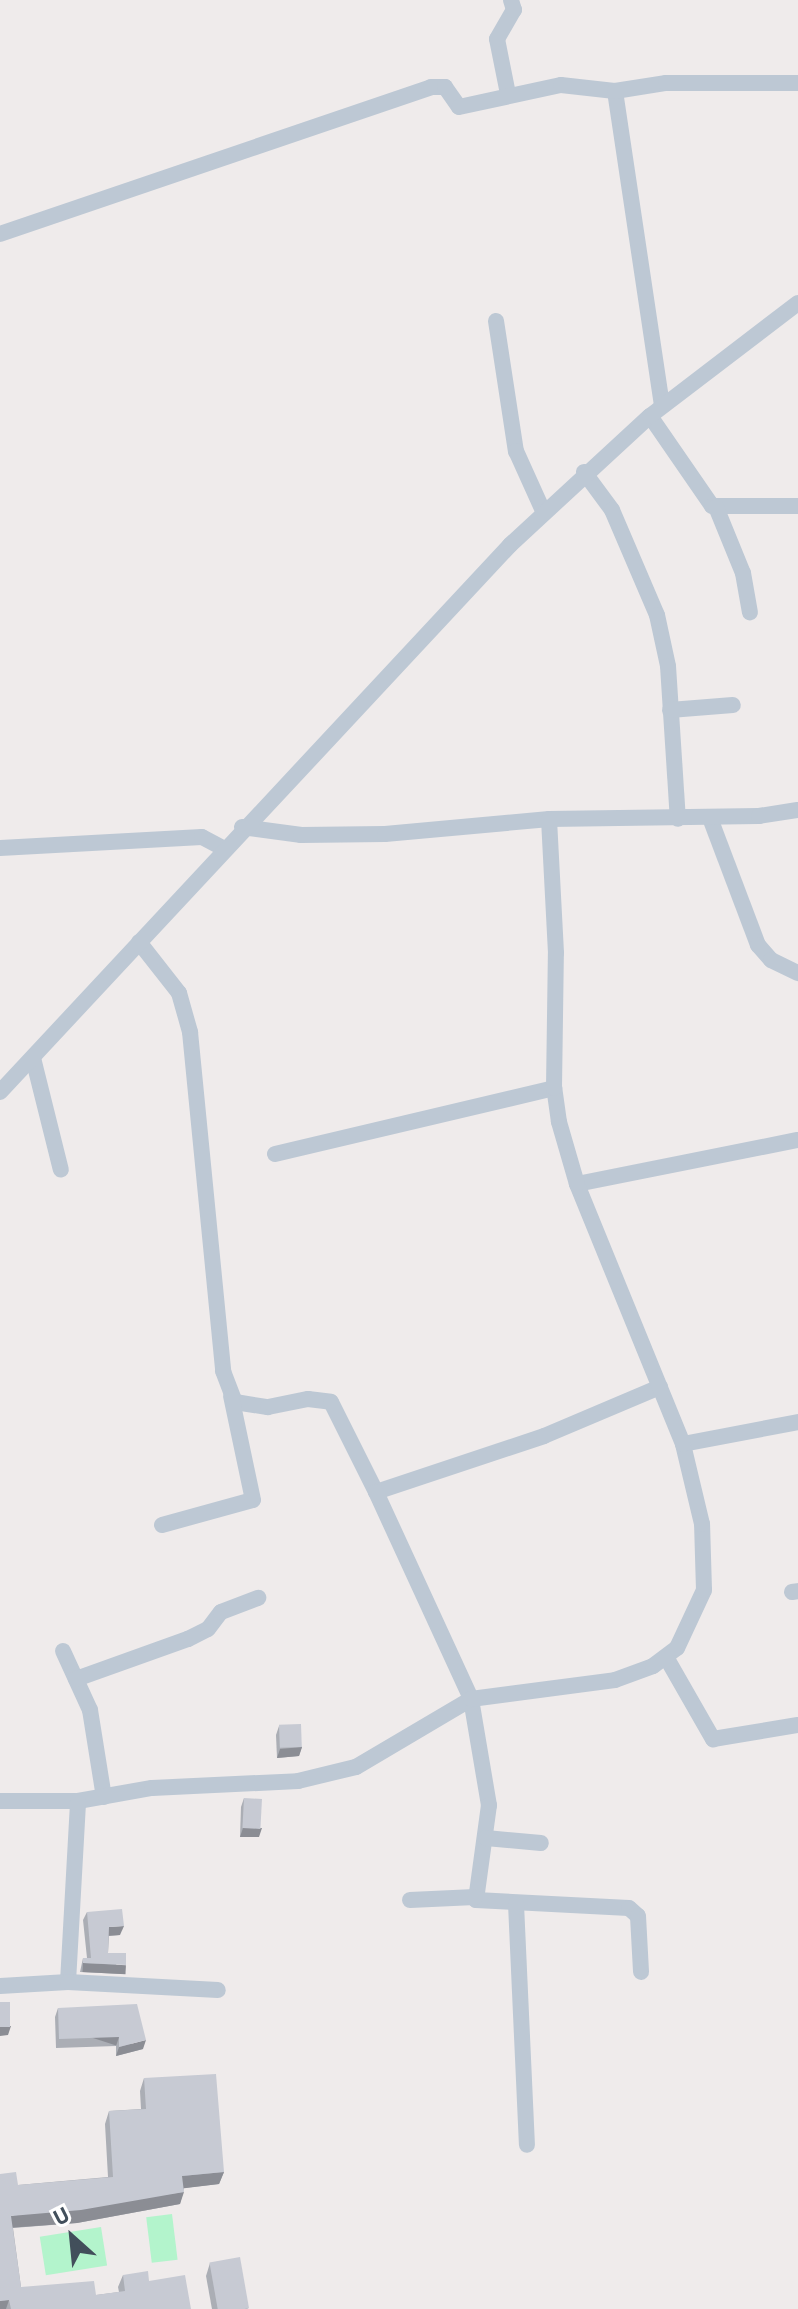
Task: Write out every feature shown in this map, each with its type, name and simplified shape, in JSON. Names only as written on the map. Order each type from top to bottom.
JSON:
[{"type":"street","points":[[508,94],[497,39],[514,10],[511,0]]},
{"type":"street","points":[[0,234],[431,87],[445,87],[459,107],[561,85],[615,91],[666,83],[798,83]]},
{"type":"street","points":[[615,91],[656,411],[716,507],[743,573],[750,612]]},
{"type":"street","points":[[0,1092],[242,827],[584,472],[656,411],[798,303]]},
{"type":"street","points":[[496,321],[516,451],[544,513]]},
{"type":"street","points":[[584,472],[612,510],[657,615],[668,666],[678,819]]},
{"type":"street","points":[[716,507],[798,506]]},
{"type":"street","points":[[670,710],[733,705]]},
{"type":"street","points":[[242,827],[301,835],[385,834],[549,819],[710,818],[798,810]]},
{"type":"street","points":[[710,818],[758,945],[771,960],[798,973]]},
{"type":"street","points":[[0,1801],[78,1801],[152,1788],[298,1781],[356,1767],[471,1699],[615,1680],[666,1657],[689,1624],[707,1567],[683,1444],[577,1184],[554,1088],[556,953],[549,819]]},
{"type":"street","points":[[0,848],[202,837],[223,848]]},
{"type":"street","points":[[139,942],[179,993],[190,1032],[223,1371],[253,1500],[162,1525]]},
{"type":"street","points":[[33,1058],[61,1170]]},
{"type":"street","points":[[275,1154],[554,1088]]},
{"type":"street","points":[[577,1184],[798,1140]]},
{"type":"street","points":[[376,1492],[409,1477],[544,1436],[660,1387]]},
{"type":"street","points":[[231,1396],[242,1407],[331,1402],[356,1460],[376,1492],[471,1699],[489,1805],[475,1897],[478,1902],[629,1908],[638,1916],[641,1972]]},
{"type":"street","points":[[683,1444],[798,1422]]},
{"type":"street","points":[[76,1679],[188,1639],[208,1629],[221,1612],[258,1598]]},
{"type":"street","points":[[63,1651],[90,1710],[104,1797]]},
{"type":"street","points":[[666,1657],[713,1739],[798,1725]]},
{"type":"street","points":[[68,1982],[78,1801]]},
{"type":"street","points":[[486,1838],[541,1843]]},
{"type":"street","points":[[410,1900],[475,1897]]},
{"type":"street","points":[[516,1904],[527,2145]]},
{"type":"street","points":[[0,1986],[68,1982],[218,1990]]},
{"type":"green space","points":[[172,2214],[178,2260],[152,2263],[146,2217]]},
{"type":"green space","points":[[101,2227],[107,2266],[46,2275],[40,2237]]},
{"type":"building","points":[[301,1724],[302,1747],[280,1748],[279,1725]]},
{"type":"building","points":[[244,1798],[262,1799],[260,1829],[242,1828]]},
{"type":"building","points":[[122,1909],[124,1926],[109,1927],[108,1953],[126,1953],[126,1965],[83,1963],[83,1958],[91,1958],[87,1912]]},
{"type":"building","points":[[0,2002],[10,2002],[10,2027],[0,2027]]},
{"type":"building","points":[[137,2004],[146,2040],[119,2047],[119,2037],[59,2039],[58,2008]]},
{"type":"building","points":[[216,2074],[224,2172],[182,2176],[184,2192],[81,2210],[11,2216],[21,2287],[94,2281],[96,2295],[125,2291],[123,2275],[148,2271],[149,2281],[185,2275],[191,2309],[11,2309],[9,2300],[0,2301],[0,2174],[16,2172],[18,2185],[113,2177],[109,2111],[146,2109],[144,2078]]},
{"type":"building","points":[[240,2257],[249,2308],[218,2309],[209,2262]]}]
